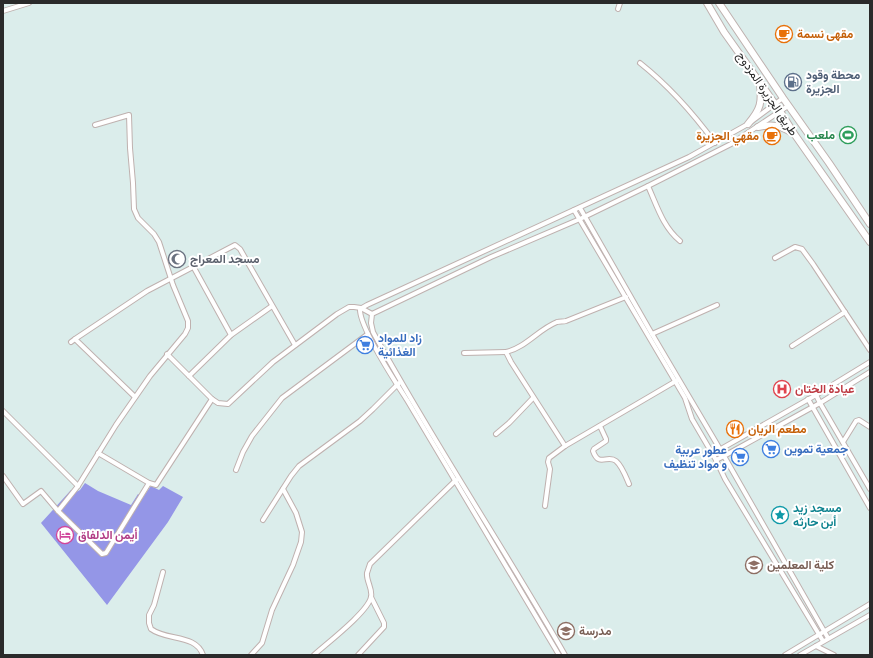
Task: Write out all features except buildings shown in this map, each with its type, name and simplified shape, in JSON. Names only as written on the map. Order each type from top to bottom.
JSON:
[{"type":"main road","name":"طريق الجزيرة المزدوج","points":[[707,3],[724,32],[870,242]]},
{"type":"main road","name":"طريق الجزيرة المزدوج","points":[[720,3],[788,106],[869,222]]},
{"type":"main road","points":[[748,124],[755,115],[761,102],[759,82]]},
{"type":"main road","points":[[758,127],[773,125],[780,126],[795,135]]},
{"type":"street","points":[[3,11],[29,3]]},
{"type":"street","points":[[618,9],[620,3]]},
{"type":"street","points":[[640,63],[676,96],[715,143]]},
{"type":"street","points":[[361,308],[689,157],[748,124],[783,98]]},
{"type":"street","points":[[372,314],[491,257],[580,219],[648,186],[731,144],[788,106]]},
{"type":"street","points":[[58,511],[78,486],[135,397],[167,354],[185,334],[188,328],[188,321],[171,279],[157,238],[142,222],[134,209],[129,115],[95,125]]},
{"type":"street","points":[[648,186],[664,223],[672,235],[680,241]]},
{"type":"street","points":[[580,208],[677,380],[692,419],[716,460],[725,479],[823,641]]},
{"type":"street","points":[[574,210],[724,456],[828,638]]},
{"type":"street","points":[[135,397],[73,340],[147,291],[232,245],[237,246],[295,345]]},
{"type":"street","points":[[775,258],[795,247],[802,249],[870,350]]},
{"type":"street","points":[[194,266],[231,335]]},
{"type":"street","points":[[464,353],[506,352],[516,349],[544,328],[559,321],[566,321],[626,297]]},
{"type":"street","points":[[652,334],[717,305]]},
{"type":"street","points":[[189,376],[231,335],[272,306]]},
{"type":"street","points":[[167,354],[212,399],[223,404],[228,404],[273,362],[343,310],[349,307],[361,308],[372,314]]},
{"type":"street","points":[[361,308],[360,312],[368,334],[559,655]]},
{"type":"street","points":[[792,346],[845,312]]},
{"type":"street","points":[[372,314],[371,323],[373,332],[398,383]]},
{"type":"street","points":[[236,470],[243,452],[252,436],[282,398],[368,334]]},
{"type":"street","points":[[506,352],[533,398],[565,446]]},
{"type":"street","points":[[712,454],[816,395],[870,362]]},
{"type":"street","points":[[716,460],[812,406],[820,403],[870,372]]},
{"type":"street","points":[[545,506],[550,469],[548,462],[549,458],[565,446],[677,380]]},
{"type":"street","points":[[263,520],[299,466],[360,421],[398,383]]},
{"type":"street","points":[[816,395],[870,489]]},
{"type":"street","points":[[496,434],[510,423],[533,398]]},
{"type":"street","points":[[98,453],[156,486],[212,399]]},
{"type":"street","points":[[808,399],[870,508]]},
{"type":"street","points":[[3,411],[78,486]]},
{"type":"street","points":[[843,442],[856,421],[859,420],[870,427]]},
{"type":"street","points":[[600,426],[606,441],[594,449],[593,451],[595,456],[601,460],[611,459],[618,462],[629,484]]},
{"type":"street","points":[[3,476],[23,504],[41,491],[58,511],[102,554],[104,554],[149,483]]},
{"type":"street","points":[[358,655],[384,627],[384,623],[371,597],[367,572],[370,564],[456,480]]},
{"type":"street","points":[[456,480],[544,619],[565,655]]},
{"type":"street","points":[[251,655],[262,643],[272,610],[293,565],[301,542],[302,532],[296,513],[283,489]]},
{"type":"street","points":[[163,572],[156,600],[149,615],[151,629],[173,638],[194,643],[201,650],[203,655]]},
{"type":"street","points":[[314,655],[361,612],[371,597]]},
{"type":"street","points":[[785,655],[870,604]]},
{"type":"street","points":[[800,655],[870,615]]},
{"type":"street","points":[[816,646],[834,655]]},
{"type":"shaded area","points":[[85,483],[98,491],[131,505],[138,494],[143,497],[151,486],[159,490],[163,486],[183,497],[168,522],[107,605],[41,523],[71,490],[76,492],[80,490]]},
{"type":"place","name":"مقهى نسمة","points":[[784,34]]},
{"type":"place","name":"محطة وقود الجزيرة","points":[[793,82]]},
{"type":"place","name":"ملعب","points":[[848,135]]},
{"type":"place","name":"مقهي الجزيرة","points":[[772,136]]},
{"type":"place","name":"مسجد المعراج","points":[[177,259]]},
{"type":"place","name":"زاد للمواد الغذائية","points":[[365,345]]},
{"type":"place","name":"عيادة الختان","points":[[782,389]]},
{"type":"place","name":"مطعم الريان","points":[[735,429]]},
{"type":"place","name":"جمعية تموين","points":[[771,449]]},
{"type":"place","name":"عطور عربية و مواد تنظيف","points":[[740,457]]},
{"type":"place","name":"مسجد زيد أبن حارثه","points":[[780,515]]},
{"type":"place","name":"أيمن الدلفاق","points":[[65,535]]},
{"type":"place","name":"كلية المعلمين","points":[[754,565]]},
{"type":"place","name":"مدرسة","points":[[566,631]]}]
